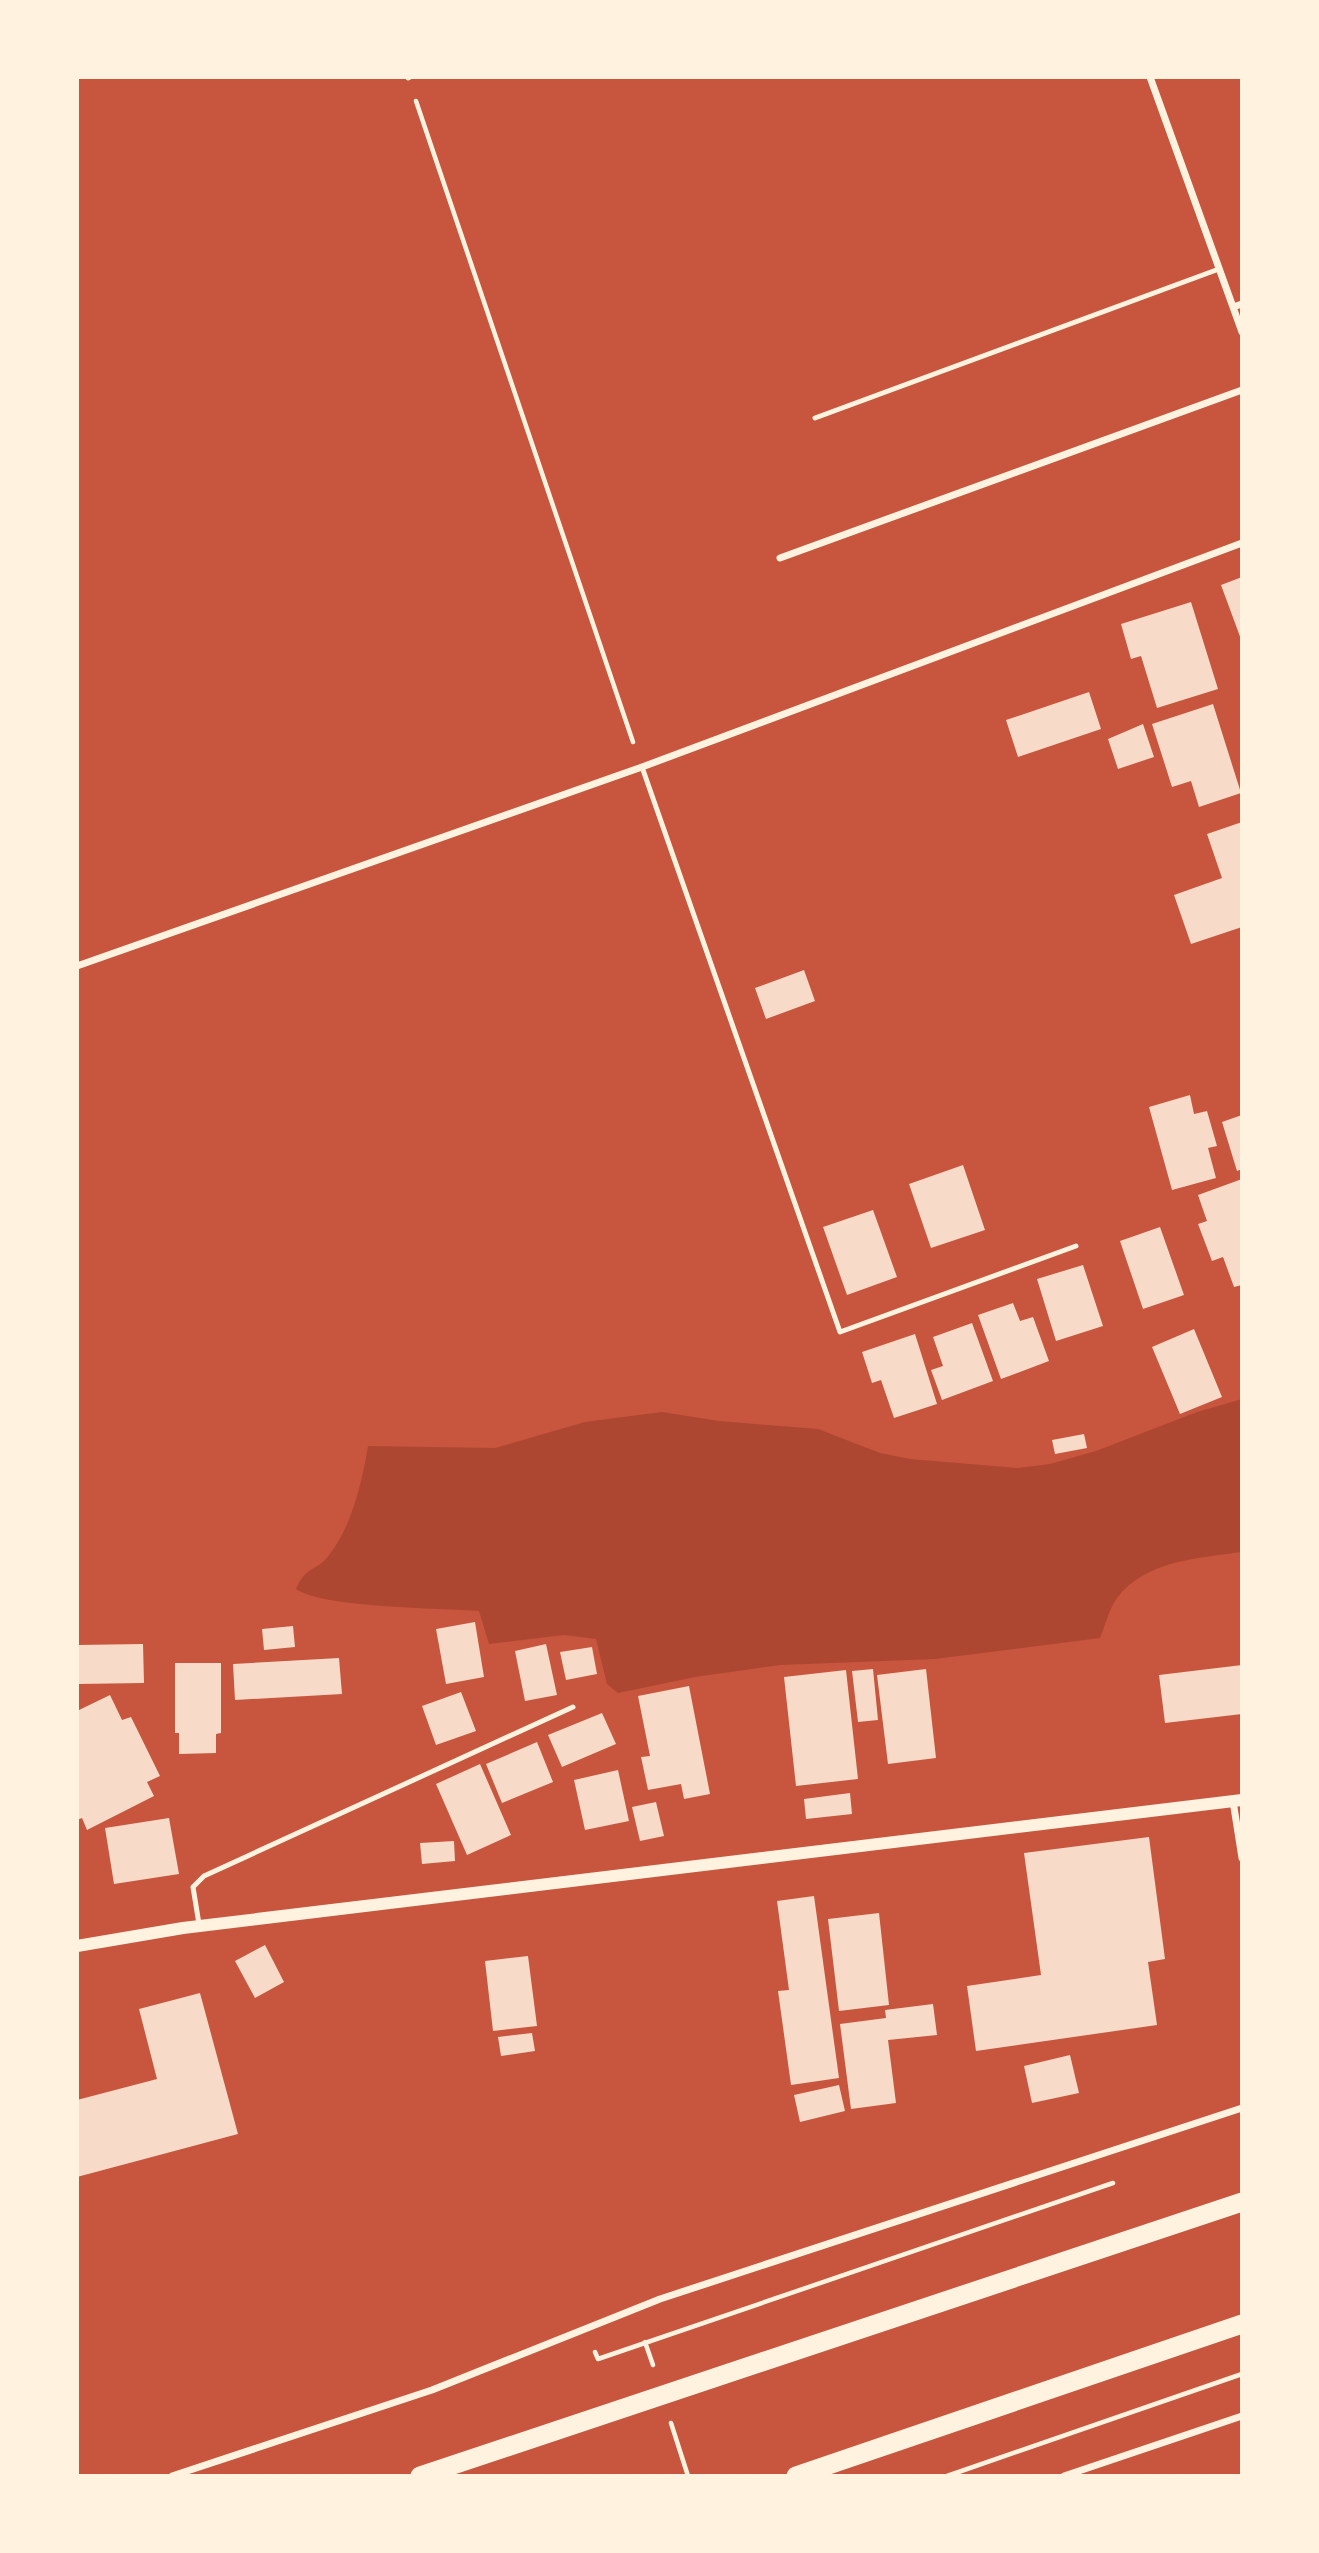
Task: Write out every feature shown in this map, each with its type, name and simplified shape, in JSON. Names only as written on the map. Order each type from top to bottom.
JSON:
[{"type":"highway","points":[[420,2476],[1242,2202]]},
{"type":"highway","points":[[796,2476],[1242,2324]]},
{"type":"street","points":[[1150,77],[1242,332]]},
{"type":"street","points":[[1233,307],[1242,304]]},
{"type":"street","points":[[780,558],[1242,390]]},
{"type":"street","points":[[77,966],[642,767],[1242,543]]},
{"type":"street","points":[[77,1946],[199,1926],[1238,1800],[1242,1858]]},
{"type":"street","points":[[172,2476],[432,2390],[660,2299],[1242,2108]]},
{"type":"street","points":[[1064,2476],[1242,2416]]},
{"type":"lane","points":[[815,418],[1219,269]]},
{"type":"lane","points":[[642,767],[840,1332],[1076,1246]]},
{"type":"lane","points":[[199,1926],[193,1887],[204,1876],[573,1707]]},
{"type":"path","points":[[409,77],[642,767]]},
{"type":"path","points":[[645,2342],[1113,2183]]},
{"type":"path","points":[[947,2476],[1242,2374]]},
{"type":"shaded area","points":[[1242,1399],[1242,1552],[1174,1563],[1143,1576],[1129,1585],[1117,1598],[1100,1638],[935,1659],[780,1665],[695,1677],[618,1693],[607,1684],[596,1639],[564,1635],[489,1644],[479,1611],[355,1604],[310,1595],[296,1589],[304,1576],[329,1555],[344,1531],[359,1489],[368,1446],[495,1448],[585,1422],[662,1412],[719,1421],[818,1429],[880,1453],[910,1459],[1018,1468],[1050,1464],[1096,1451],[1197,1412]]},
{"type":"building","points":[[1242,577],[1242,642],[1221,585]]},
{"type":"building","points":[[1191,602],[1218,689],[1157,708],[1141,656],[1131,659],[1121,624]]},
{"type":"building","points":[[1089,692],[1101,729],[1018,757],[1006,720]]},
{"type":"building","points":[[1213,704],[1241,793],[1199,807],[1191,781],[1172,787],[1152,724]]},
{"type":"building","points":[[1143,724],[1154,757],[1118,769],[1108,739]]},
{"type":"building","points":[[1242,822],[1242,927],[1191,944],[1174,895],[1222,878],[1207,834]]},
{"type":"building","points":[[804,970],[815,1001],[766,1019],[755,988]]},
{"type":"building","points":[[1190,1095],[1194,1114],[1207,1111],[1217,1146],[1208,1148],[1216,1178],[1172,1190],[1149,1107]]},
{"type":"building","points":[[1242,1115],[1242,1169],[1237,1171],[1222,1122]]},
{"type":"building","points":[[963,1165],[985,1230],[931,1248],[909,1184]]},
{"type":"building","points":[[1242,1179],[1242,1285],[1234,1287],[1223,1257],[1212,1261],[1198,1224],[1207,1221],[1198,1195]]},
{"type":"building","points":[[873,1210],[897,1277],[847,1295],[823,1227]]},
{"type":"building","points":[[1160,1227],[1184,1295],[1143,1309],[1120,1241]]},
{"type":"building","points":[[1083,1265],[1103,1326],[1056,1341],[1037,1279]]},
{"type":"building","points":[[1013,1303],[1020,1321],[1033,1317],[1049,1361],[1001,1379],[978,1315]]},
{"type":"building","points":[[972,1323],[993,1381],[942,1400],[931,1370],[943,1366],[933,1337]]},
{"type":"building","points":[[1194,1329],[1222,1397],[1180,1414],[1152,1347]]},
{"type":"building","points":[[915,1334],[937,1404],[894,1418],[881,1380],[872,1383],[862,1352]]},
{"type":"building","points":[[1084,1434],[1087,1448],[1055,1454],[1052,1440]]},
{"type":"building","points":[[475,1622],[484,1677],[446,1684],[436,1629]]},
{"type":"building","points":[[293,1626],[295,1647],[264,1650],[262,1629]]},
{"type":"building","points":[[143,1644],[144,1683],[77,1684],[77,1645]]},
{"type":"building","points":[[546,1644],[557,1695],[525,1701],[515,1651]]},
{"type":"building","points":[[592,1647],[597,1674],[566,1680],[560,1652]]},
{"type":"building","points":[[339,1658],[342,1694],[235,1700],[233,1664]]},
{"type":"building","points":[[175,1663],[221,1663],[221,1733],[216,1734],[216,1753],[179,1754],[179,1733],[175,1733]]},
{"type":"building","points":[[1242,1665],[1242,1714],[1165,1723],[1159,1675]]},
{"type":"building","points":[[873,1669],[878,1720],[858,1722],[852,1671]]},
{"type":"building","points":[[926,1669],[936,1758],[888,1764],[877,1675]]},
{"type":"building","points":[[846,1670],[858,1779],[796,1786],[784,1677]]},
{"type":"building","points":[[689,1686],[710,1794],[684,1799],[681,1784],[648,1790],[641,1757],[650,1756],[638,1696]]},
{"type":"building","points":[[461,1692],[476,1731],[436,1745],[422,1706]]},
{"type":"building","points":[[110,1695],[122,1720],[131,1717],[160,1776],[147,1782],[154,1796],[87,1830],[82,1818],[77,1820],[77,1711]]},
{"type":"building","points":[[602,1713],[616,1744],[562,1767],[548,1735]]},
{"type":"building","points":[[537,1742],[553,1782],[502,1803],[486,1764]]},
{"type":"building","points":[[480,1764],[511,1835],[467,1855],[436,1784]]},
{"type":"building","points":[[618,1770],[629,1821],[585,1830],[574,1780]]},
{"type":"building","points":[[850,1793],[852,1814],[806,1819],[804,1799]]},
{"type":"building","points":[[656,1802],[664,1836],[640,1841],[632,1807]]},
{"type":"building","points":[[169,1818],[179,1874],[114,1884],[105,1828]]},
{"type":"building","points":[[1149,1837],[1165,1959],[1148,1962],[1157,2025],[976,2051],[967,1986],[1041,1975],[1024,1853]]},
{"type":"building","points":[[454,1841],[455,1861],[422,1864],[420,1843]]},
{"type":"building","points":[[814,1896],[839,2078],[791,2085],[778,1991],[789,1990],[777,1901]]},
{"type":"building","points":[[879,1913],[889,2005],[839,2011],[828,1919]]},
{"type":"building","points":[[265,1945],[284,1982],[255,1998],[235,1961]]},
{"type":"building","points":[[528,1956],[537,2026],[493,2031],[485,1961]]},
{"type":"building","points":[[200,1993],[238,2134],[77,2177],[77,2100],[157,2079],[139,2009]]},
{"type":"building","points":[[933,2004],[937,2035],[888,2040],[896,2103],[851,2109],[840,2024],[886,2018],[885,2010]]},
{"type":"building","points":[[532,2033],[535,2051],[501,2056],[498,2037]]},
{"type":"building","points":[[1070,2055],[1079,2093],[1032,2103],[1024,2066]]},
{"type":"building","points":[[839,2085],[845,2111],[800,2122],[794,2095]]}]
